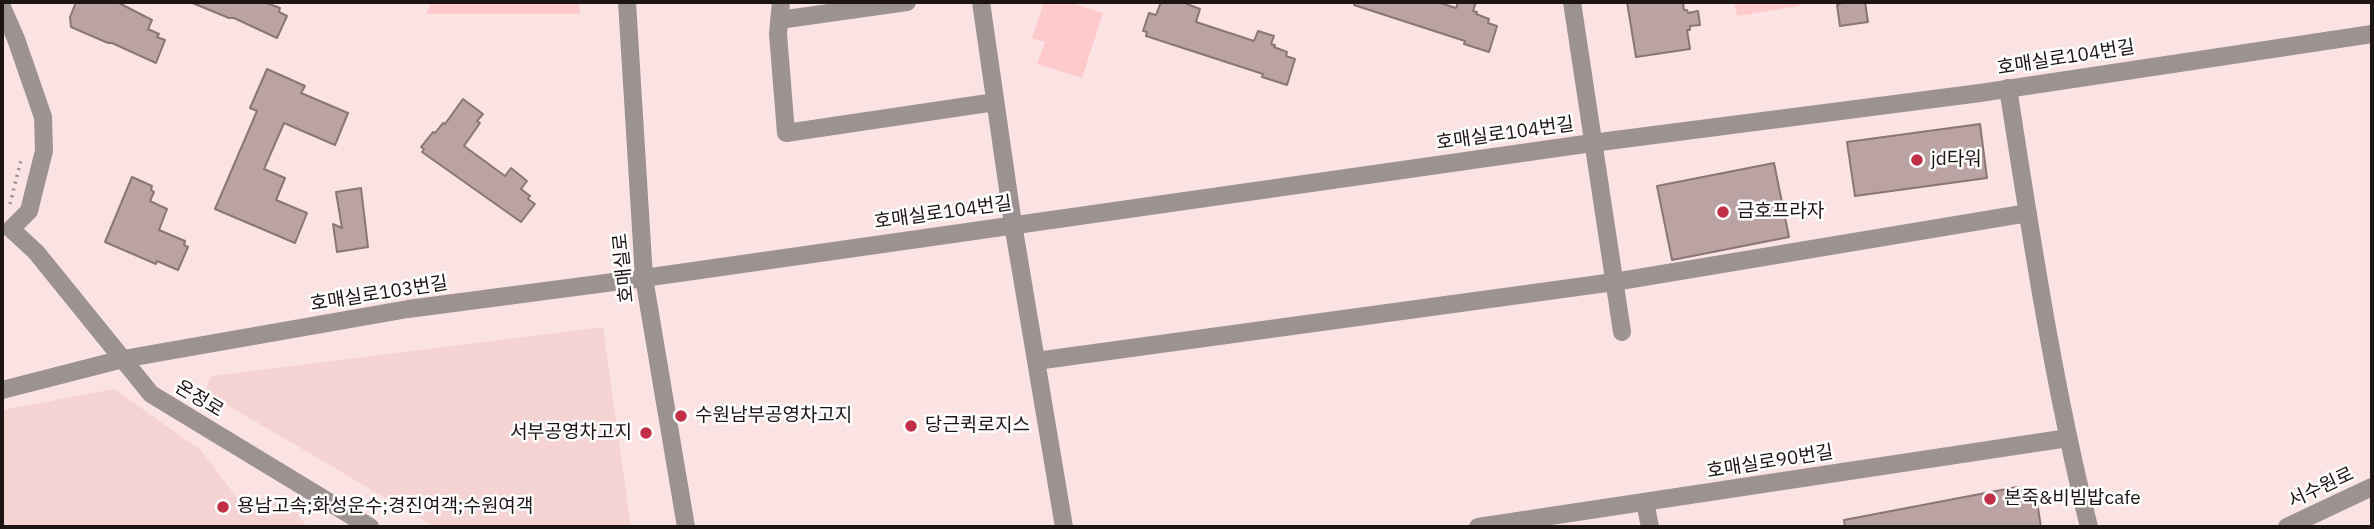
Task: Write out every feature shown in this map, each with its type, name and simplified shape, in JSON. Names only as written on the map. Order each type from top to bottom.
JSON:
[{"type":"street","name":"호매실로","points":[[627,2],[644,278],[686,527]]},
{"type":"street","points":[[906,2],[780,11],[778,34],[786,133],[995,102]]},
{"type":"street","points":[[981,2],[1013,224],[1064,527]]},
{"type":"street","points":[[1572,2],[1622,332]]},
{"type":"street","name":"온정로","points":[[2,8],[16,39],[43,117],[44,139],[44,151],[29,211],[11,229],[36,252],[151,394],[370,527]]},
{"type":"street","name":"호매실로104번길","points":[[644,278],[1592,143],[2008,88],[2372,34]]},
{"type":"street","points":[[2008,88],[2068,438],[2089,527]]},
{"type":"street","points":[[1036,361],[1614,282],[2028,213]]},
{"type":"street","name":"호매실로103번길","points":[[123,359],[408,309],[644,278]]},
{"type":"street","points":[[2,390],[123,359]]},
{"type":"street","name":"호매실로90번길","points":[[1478,527],[2068,438]]},
{"type":"street","name":"서수원로","points":[[2287,527],[2372,488]]},
{"type":"street","points":[[1645,502],[1650,527]]},
{"type":"shaded area","points":[[432,2],[579,2],[580,14],[426,14]]},
{"type":"shaded area","points":[[1044,2],[1068,2],[1103,13],[1082,78],[1037,64],[1045,42],[1032,38]]},
{"type":"shaded area","points":[[1734,2],[1799,2],[1799,6],[1737,16]]},
{"type":"shaded area","points":[[603,327],[631,527],[435,527],[205,392],[211,376]]},
{"type":"shaded area","points":[[114,389],[201,450],[238,499],[287,498],[307,527],[2,527],[2,410]]},
{"type":"building","points":[[76,2],[117,2],[152,20],[148,29],[165,40],[156,63],[71,27],[70,17]]},
{"type":"building","points":[[190,2],[264,2],[280,8],[279,12],[287,16],[277,38]]},
{"type":"building","points":[[1161,2],[1188,2],[1187,4],[1200,9],[1196,22],[1254,41],[1258,31],[1274,36],[1271,44],[1287,52],[1286,56],[1295,59],[1287,85],[1262,77],[1263,74],[1146,36],[1147,32],[1143,31],[1149,13],[1156,15]]},
{"type":"building","points":[[1354,2],[1437,2],[1456,8],[1458,2],[1476,2],[1473,11],[1489,19],[1488,23],[1497,26],[1489,52],[1464,44],[1465,41],[1354,5]]},
{"type":"building","points":[[1627,2],[1683,2],[1684,10],[1688,13],[1698,11],[1700,25],[1690,26],[1690,30],[1687,30],[1690,49],[1636,57]]},
{"type":"building","points":[[1839,2],[1865,2],[1868,22],[1840,26],[1837,5]]},
{"type":"building","points":[[267,69],[305,86],[301,93],[348,113],[335,145],[284,123],[264,169],[285,178],[276,200],[307,213],[295,243],[215,209],[257,111],[250,108]]},
{"type":"building","points":[[463,99],[483,114],[464,146],[505,176],[511,168],[527,181],[521,189],[535,204],[521,222],[422,152],[424,149],[421,147],[433,132],[445,124]]},
{"type":"building","name":"jd타워","points":[[1980,124],[1987,178],[1855,196],[1847,142]]},
{"type":"building","name":"금호프라자","points":[[1774,163],[1789,237],[1672,260],[1657,186]]},
{"type":"building","points":[[132,177],[152,186],[151,190],[154,192],[150,201],[167,209],[159,230],[185,241],[184,245],[188,247],[178,270],[157,261],[156,264],[105,242]]},
{"type":"building","points":[[361,188],[368,247],[337,252],[333,224],[342,228],[336,192]]},
{"type":"building","points":[[2017,487],[2037,502],[2041,527],[1845,527],[1844,520]]},
{"type":"place","name":"jd타워","points":[[1917,160]]},
{"type":"place","name":"금호프라자","points":[[1723,212]]},
{"type":"place","name":"수원남부공영차고지","points":[[681,416]]},
{"type":"place","name":"당근퀵로지스","points":[[911,426]]},
{"type":"place","name":"서부공영차고지","points":[[646,433]]},
{"type":"place","name":"본죽&비빔밥cafe","points":[[1990,499]]},
{"type":"place","name":"용남고속;화성운수;경진여객;수원여객","points":[[223,507]]}]
